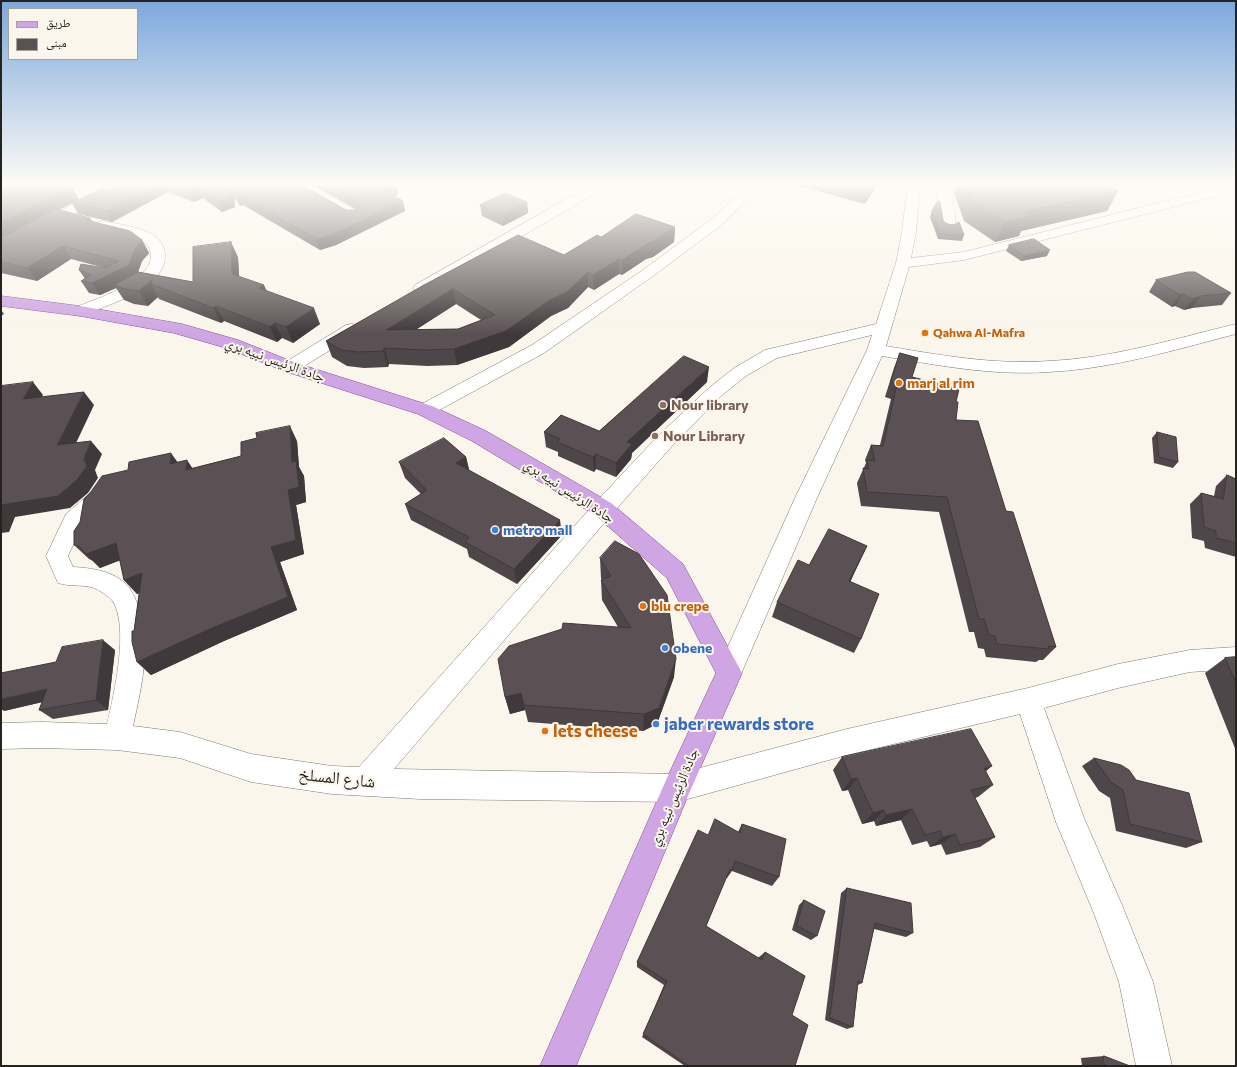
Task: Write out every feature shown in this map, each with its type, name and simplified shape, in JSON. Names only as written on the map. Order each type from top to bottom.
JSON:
[{"type":"main road","name":"جادة الرئيس نبيه بري","points":[[1,301],[80,311],[176,328],[232,344],[290,367],[425,410],[479,436],[603,509],[676,571],[729,673],[677,788],[558,1066]]},
{"type":"street","points":[[1,248],[25,235]]},
{"type":"street","points":[[80,311],[143,282],[155,271],[160,260],[158,250],[152,240],[140,235]]},
{"type":"street","points":[[409,295],[514,235]]},
{"type":"street","points":[[425,410],[538,349],[648,273],[699,235]]},
{"type":"street","points":[[729,673],[806,498],[876,350],[903,263],[908,235]]},
{"type":"street","points":[[903,263],[964,256],[1048,235]]},
{"type":"street","points":[[290,367],[363,323]]},
{"type":"street","points":[[365,782],[603,509],[665,441],[715,392],[740,372],[771,354],[883,327]]},
{"type":"street","points":[[876,350],[986,366],[1048,367],[1087,363],[1236,329]]},
{"type":"street","points":[[112,475],[96,500],[74,520],[57,556],[66,576],[101,580],[119,592],[125,604],[132,626],[130,682],[117,737]]},
{"type":"street","name":"شارع المسلخ","points":[[1,736],[40,735],[117,737],[180,745],[251,768],[332,780],[420,784],[677,788],[847,742],[1028,700],[1118,676],[1190,661],[1236,658]]},
{"type":"street","points":[[1028,700],[1071,822],[1111,916],[1136,982],[1154,1066]]},
{"type":"building","points":[[7,235],[135,235],[142,240],[135,249],[129,265],[92,283],[81,281],[91,275],[79,270],[81,264],[105,268],[119,261],[63,246],[27,268],[1,262],[1,238]]},
{"type":"building","points":[[309,235],[332,235],[332,235],[316,239]]},
{"type":"building","points":[[518,235],[564,255],[597,235],[601,237],[604,235],[663,235],[622,260],[619,259],[593,275],[588,272],[567,292],[550,300],[506,331],[454,349],[424,350],[384,348],[383,351],[358,352],[341,350],[326,341],[424,285]],"holes":[[[453,289],[495,315],[458,329],[387,330]]]},
{"type":"building","points":[[1034,239],[1050,250],[1024,256],[1009,245]]},
{"type":"building","points":[[231,242],[232,274],[264,285],[259,288],[314,308],[286,327],[275,323],[270,327],[216,306],[213,308],[151,284],[152,280],[139,291],[125,289],[114,285],[138,272],[193,282],[193,247]]},
{"type":"building","points":[[1188,272],[1195,272],[1231,293],[1201,296],[1193,299],[1183,294],[1180,295],[1156,280]]},
{"type":"building","points":[[900,353],[918,358],[912,377],[959,389],[956,402],[958,402],[956,420],[978,421],[1006,511],[1013,512],[1056,647],[1048,646],[1049,649],[997,644],[995,636],[989,635],[984,619],[979,619],[947,497],[867,492],[863,468],[869,469],[867,460],[875,461],[871,445],[883,446],[897,384],[891,382]]},
{"type":"building","points":[[684,356],[709,367],[627,442],[632,444],[616,463],[596,454],[593,457],[557,442],[560,439],[544,432],[561,415],[599,431]]},
{"type":"building","points":[[33,382],[23,399],[84,392],[57,445],[91,441],[84,458],[87,466],[77,480],[58,496],[1,505],[1,386]]},
{"type":"building","points":[[290,426],[292,462],[296,461],[299,487],[288,490],[296,540],[271,547],[288,597],[212,628],[137,662],[132,642],[132,631],[134,631],[142,573],[124,580],[116,543],[86,554],[80,547],[74,545],[74,531],[80,522],[84,499],[102,476],[128,470],[129,462],[171,453],[170,464],[187,460],[186,470],[241,456],[241,442],[257,438],[256,433]]},
{"type":"building","points":[[1157,432],[1176,437],[1178,462],[1159,457]]},
{"type":"building","points":[[444,438],[466,457],[456,463],[560,520],[514,569],[465,542],[469,537],[405,504],[427,490],[399,462]]},
{"type":"building","points":[[1227,475],[1236,479],[1236,543],[1216,538],[1216,531],[1204,527],[1201,493],[1223,499]]},
{"type":"building","points":[[829,529],[867,546],[849,581],[879,594],[861,639],[777,602],[798,560],[809,565]]},
{"type":"building","points":[[615,541],[639,554],[667,595],[676,659],[659,708],[644,714],[524,705],[521,693],[505,697],[498,659],[509,646],[562,629],[563,623],[631,628],[601,580],[611,576],[600,558]]},
{"type":"building","points":[[103,640],[96,700],[39,710],[47,689],[1,699],[1,673],[56,662],[62,647]]},
{"type":"building","points":[[1236,657],[1236,683],[1225,658]]},
{"type":"building","points":[[971,729],[992,766],[984,768],[993,785],[971,790],[995,837],[960,845],[955,834],[943,837],[940,831],[925,835],[912,809],[886,815],[884,810],[873,813],[857,778],[851,779],[842,757]]},
{"type":"building","points":[[1094,758],[1121,765],[1129,770],[1136,780],[1189,793],[1202,842],[1130,824],[1123,790],[1112,783]]},
{"type":"building","points":[[715,819],[740,833],[742,824],[786,839],[779,877],[735,861],[732,870],[730,869],[706,926],[762,960],[765,952],[805,976],[792,1015],[808,1025],[795,1066],[689,1066],[643,1034],[667,981],[637,962],[698,830],[708,835]]},
{"type":"building","points":[[847,888],[911,903],[913,933],[875,923],[862,983],[858,981],[853,1027],[830,1018]]},
{"type":"building","points":[[804,900],[825,911],[817,936],[797,926]]},
{"type":"building","points":[[1104,1056],[1130,1066],[1105,1066]]},
{"type":"place","name":"Qahwa Al-Mafra","points":[[925,333]]},
{"type":"place","name":"marj al rim","points":[[899,383]]},
{"type":"place","name":"Nour library","points":[[663,405]]},
{"type":"place","name":"Nour Library","points":[[655,436]]},
{"type":"place","name":"metro mall","points":[[495,530]]},
{"type":"place","name":"blu crepe","points":[[643,606]]},
{"type":"place","name":"obene","points":[[665,648]]},
{"type":"place","name":"jaber rewards store","points":[[656,724]]},
{"type":"place","name":"lets cheese","points":[[545,731]]}]
